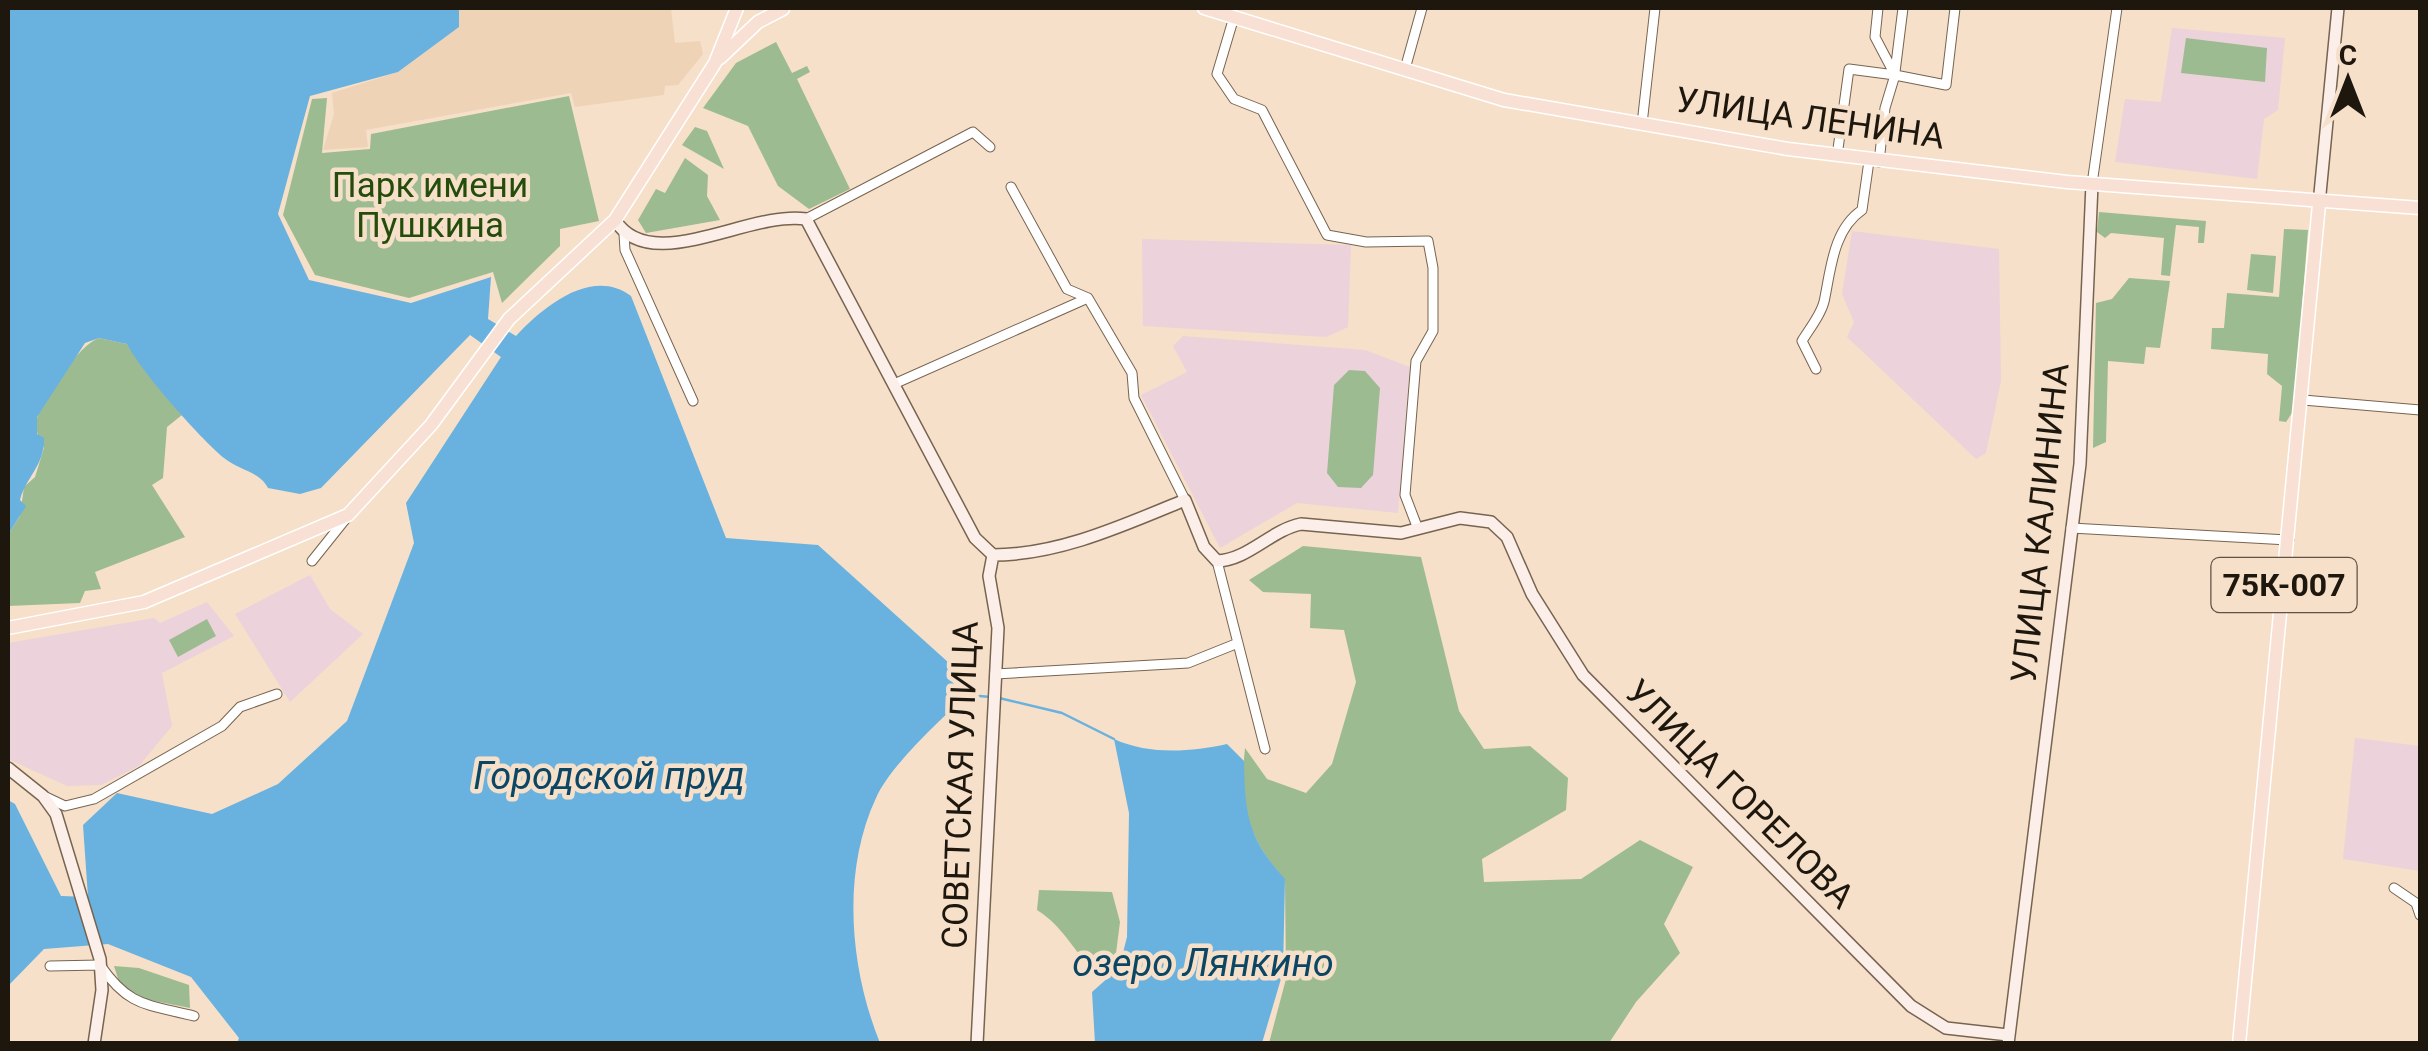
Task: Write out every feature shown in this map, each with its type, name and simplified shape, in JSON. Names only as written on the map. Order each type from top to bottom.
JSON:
[{"type":"main road","points":[[8,628],[144,602],[348,515],[377,488],[509,319],[615,220],[714,63],[737,8]]},
{"type":"main road","points":[[765,8],[786,8]]},
{"type":"main road","points":[[714,63],[758,22],[786,8]]},
{"type":"main road","name":"УЛИЦА ЛЕНИНА","points":[[1204,8],[1504,100],[1642,124],[1874,161],[2320,204],[2420,208]]},
{"type":"main road","name":"75К-007","points":[[2238,1044],[2320,204]]},
{"type":"street","points":[[1405,69],[1422,8]]},
{"type":"street","points":[[1642,124],[1655,8]]},
{"type":"street","points":[[1878,8],[1875,37],[1895,75]]},
{"type":"street","points":[[1816,368],[1802,341],[1825,300],[1826,275],[1848,220],[1862,210],[1895,75],[1903,8]]},
{"type":"street","points":[[1837,156],[1849,69],[1946,85],[1955,8]]},
{"type":"street","name":"УЛИЦА КАЛИНИНА","points":[[2008,1039],[2072,528],[2084,405],[2092,184],[2117,8]]},
{"type":"street","points":[[2320,204],[2338,8]]},
{"type":"street","points":[[1217,560],[1240,555],[1287,527],[1301,524],[1385,533],[1418,529],[1405,495],[1416,361],[1433,331],[1433,268],[1428,241],[1366,242],[1326,235],[1262,110],[1234,99],[1217,74],[1234,17]]},
{"type":"street","points":[[624,234],[642,243],[666,244],[772,220],[806,219],[973,132],[990,147]]},
{"type":"street","points":[[1012,188],[1067,289],[1088,298],[1132,373],[1134,398],[1204,547],[1217,560],[1265,749]]},
{"type":"street","points":[[806,219],[975,538],[993,555],[1018,555],[1104,533],[1185,500]]},
{"type":"street","points":[[615,220],[693,401]]},
{"type":"street","points":[[894,384],[1088,298]]},
{"type":"street","points":[[2303,400],[2420,410]]},
{"type":"street","points":[[312,561],[348,515]]},
{"type":"street","name":"УЛИЦА ГОРЕЛОВА","points":[[1418,529],[1460,518],[1491,522],[1507,537],[1532,594],[1583,675],[1912,1006],[1946,1028],[2008,1039]]},
{"type":"street","points":[[2072,528],[2289,540]]},
{"type":"street","name":"СОВЕТСКАЯ УЛИЦА","points":[[976,1044],[998,628],[989,576],[993,555]]},
{"type":"street","points":[[995,674],[1188,663],[1238,643]]},
{"type":"street","points":[[8,768],[43,796],[65,806],[94,798],[222,726],[240,707],[277,694]]},
{"type":"street","points":[[43,796],[56,814],[100,965],[102,990],[94,1044]]},
{"type":"street","points":[[2394,888],[2416,903],[2420,915]]},
{"type":"street","points":[[50,966],[100,965]]},
{"type":"street","points":[[100,965],[119,992],[138,1002],[194,1016]]},
{"type":"shaded area","points":[[459,8],[671,8],[675,43],[700,41],[703,54],[678,85],[665,86],[664,95],[575,107],[571,93],[366,130],[368,147],[323,150],[334,114],[332,93],[398,72],[459,27]]},
{"type":"shaded area","points":[[2172,28],[2285,38],[2278,110],[2264,119],[2257,179],[2115,162],[2125,99],[2161,102]]},
{"type":"shaded area","points":[[1852,231],[1999,249],[2001,381],[1986,453],[1976,459],[1847,337],[1854,322],[1842,294]]},
{"type":"shaded area","points":[[1142,239],[1351,245],[1348,327],[1326,337],[1143,326]]},
{"type":"shaded area","points":[[1183,336],[1365,350],[1410,367],[1398,513],[1297,503],[1220,548],[1141,395],[1187,372],[1173,346]]},
{"type":"shaded area","points":[[310,575],[330,609],[363,634],[290,702],[235,614]]},
{"type":"shaded area","points":[[207,602],[234,636],[162,673],[172,726],[139,766],[101,785],[67,786],[8,759],[8,643],[154,618],[160,623]]},
{"type":"shaded area","points":[[2355,738],[2420,746],[2420,871],[2343,859]]},
{"type":"green space","points":[[2186,38],[2267,48],[2265,82],[2181,73]]},
{"type":"green space","points":[[776,42],[792,73],[807,66],[810,72],[797,79],[850,189],[809,209],[778,186],[748,126],[703,108],[736,63]]},
{"type":"green space","name":"Парк имени Пушкина","points":[[569,96],[599,221],[560,229],[560,246],[502,303],[493,272],[409,298],[315,275],[283,215],[312,99],[327,98],[322,153],[370,149],[371,134]]},
{"type":"green space","points":[[695,127],[707,131],[724,169],[682,145]]},
{"type":"green space","points":[[685,158],[708,175],[707,196],[720,220],[646,233],[638,220],[656,189],[665,193]]},
{"type":"green space","points":[[2099,212],[2206,221],[2204,243],[2198,243],[2199,227],[2176,225],[2170,276],[2161,275],[2164,238],[2111,233],[2105,238],[2097,232]]},
{"type":"green space","points":[[2284,229],[2308,230],[2294,410],[2286,422],[2279,421],[2282,386],[2267,374],[2268,354],[2211,349],[2212,328],[2224,328],[2227,293],[2279,297]]},
{"type":"green space","points":[[2251,254],[2276,256],[2273,293],[2247,290]]},
{"type":"green space","points":[[2129,278],[2170,281],[2160,348],[2146,347],[2144,364],[2108,361],[2106,442],[2093,448],[2096,303],[2112,299]]},
{"type":"green space","points":[[99,338],[127,344],[182,415],[167,427],[163,478],[152,485],[185,537],[95,572],[101,589],[85,591],[80,603],[8,606],[8,535],[20,516],[24,487],[35,477],[44,448],[37,418],[63,372]]},
{"type":"green space","points":[[1349,370],[1365,371],[1380,388],[1373,475],[1361,488],[1338,487],[1327,473],[1334,385]]},
{"type":"green space","points":[[1303,546],[1421,557],[1459,711],[1484,749],[1530,746],[1568,778],[1566,810],[1482,859],[1484,882],[1581,879],[1640,840],[1693,867],[1664,924],[1680,953],[1636,1002],[1609,1043],[1269,1043],[1286,979],[1285,880],[1262,849],[1248,820],[1243,787],[1245,748],[1267,779],[1306,793],[1332,764],[1356,682],[1344,630],[1310,628],[1311,594],[1263,592],[1249,580]]},
{"type":"green space","points":[[207,619],[216,636],[178,657],[169,640]]},
{"type":"green space","points":[[1039,890],[1112,892],[1120,922],[1115,961],[1097,975],[1055,924],[1037,910]]},
{"type":"green space","points":[[114,966],[139,968],[189,985],[190,1008],[144,999],[121,988]]},
{"type":"water","name":"Городской пруд","points":[[8,8],[459,8],[459,27],[398,72],[310,96],[278,214],[309,280],[411,303],[491,277],[488,319],[516,336],[554,303],[585,288],[616,288],[631,296],[726,538],[818,545],[949,663],[967,695],[892,772],[876,798],[858,858],[854,889],[856,953],[880,1043],[237,1043],[239,1038],[191,977],[108,944],[44,949],[8,986],[8,800],[15,804],[61,896],[88,897],[83,825],[117,793],[212,814],[278,784],[347,721],[414,543],[406,503],[501,357],[470,335],[321,488],[300,494],[268,488],[260,478],[224,458],[172,404],[127,344],[99,338],[85,343],[37,417],[37,434],[44,438],[42,456],[20,500],[26,506],[8,535]]},
{"type":"water","name":"озеро Лянкино","points":[[1114,739],[1141,748],[1170,750],[1227,744],[1244,761],[1251,825],[1263,851],[1285,879],[1283,972],[1262,1043],[1095,1043],[1092,992],[1119,968],[1127,937],[1129,813]]},
{"type":"waterway","points":[[967,695],[991,697]]},
{"type":"waterway","points":[[999,698],[1062,713],[1114,739]]}]
